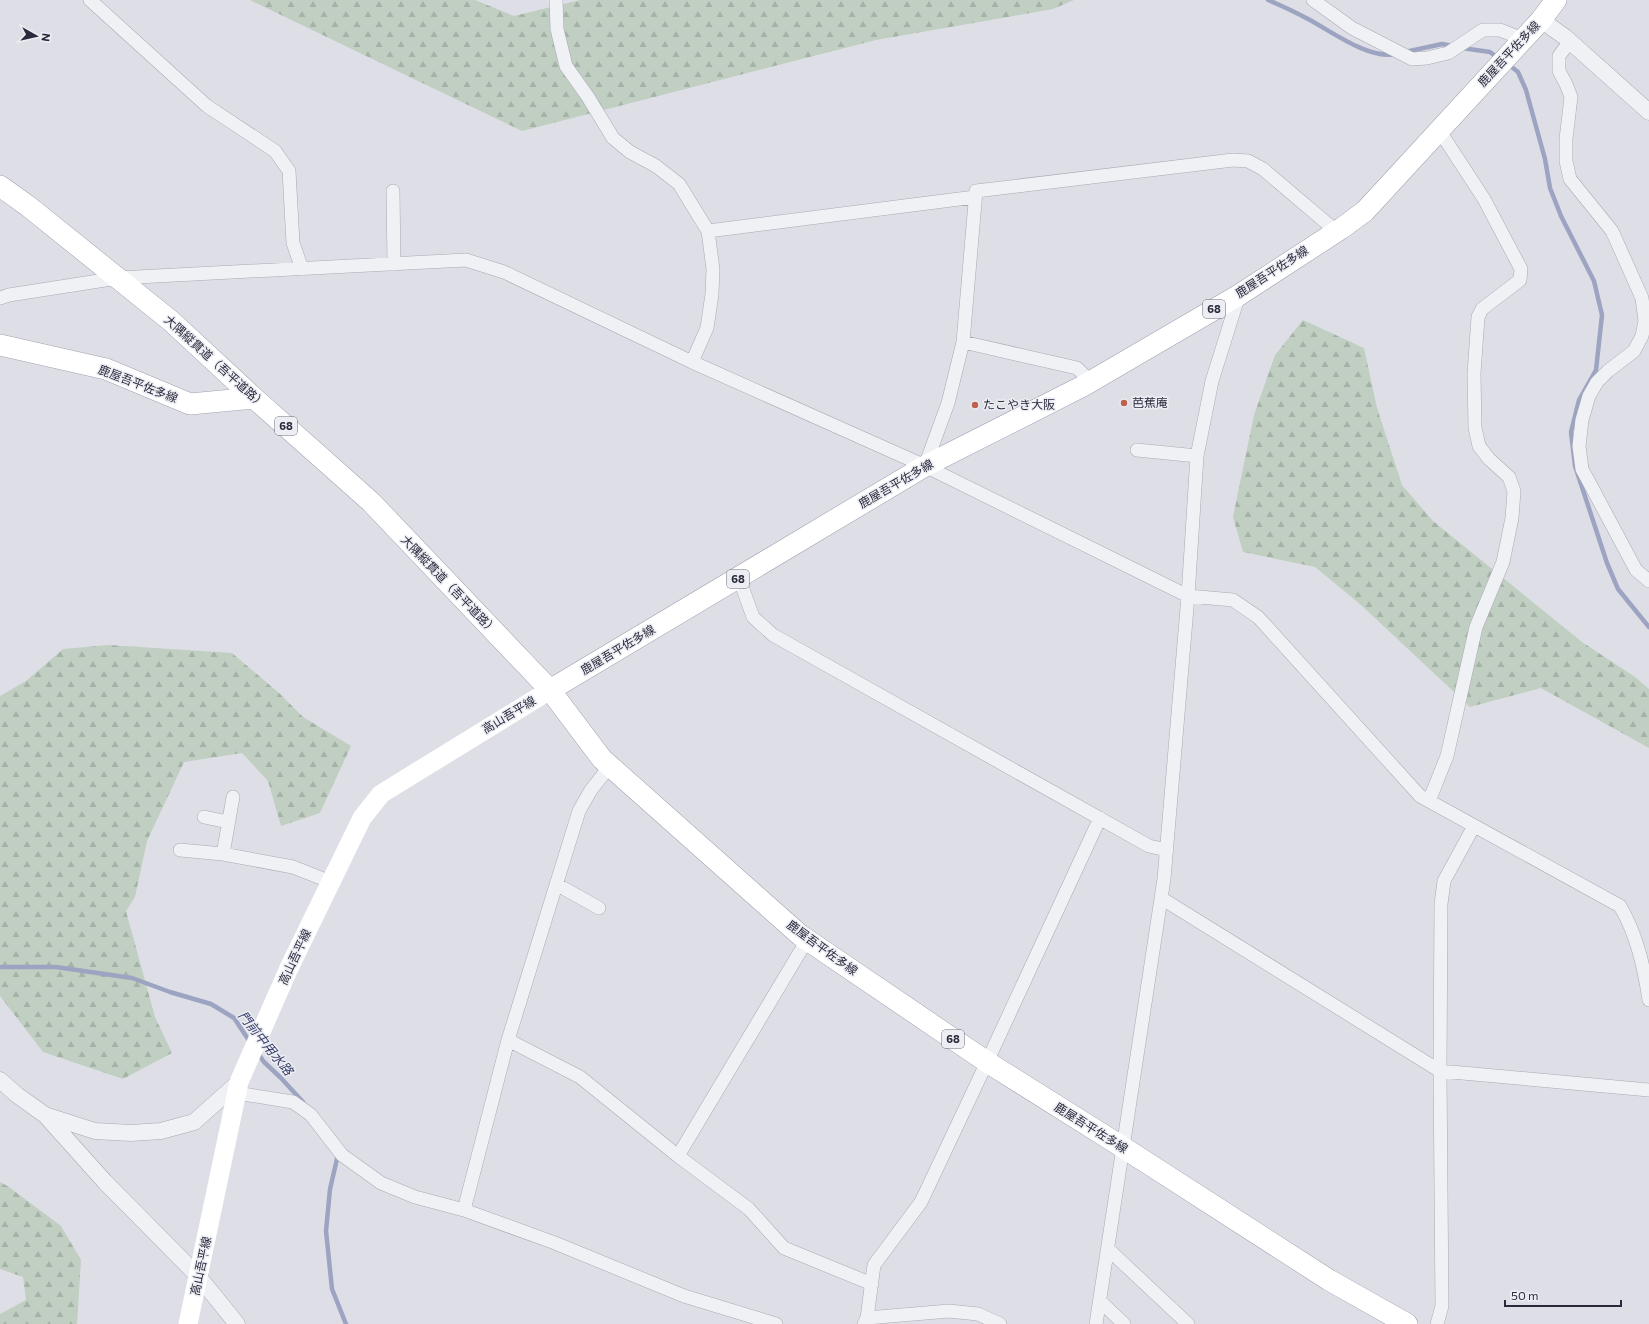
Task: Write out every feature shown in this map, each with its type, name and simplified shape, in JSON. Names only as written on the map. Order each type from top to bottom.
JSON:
[{"type":"main road","name":"鹿屋吾平佐多線","points":[[1407,1324],[1329,1280],[987,1062],[800,935],[602,759],[550,690],[925,466],[1091,382],[1239,294],[1336,231],[1365,211],[1541,20],[1556,0]]},
{"type":"main road","name":"大隅縦貫道（吾平道路）","points":[[0,186],[28,206],[171,321],[254,398],[371,502],[550,690]]},
{"type":"main road","name":"鹿屋吾平佐多線","points":[[0,345],[106,369],[190,404],[254,398]]},
{"type":"main road","name":"高山吾平線","points":[[188,1324],[238,1088],[289,968],[362,818],[381,794],[550,690]]},
{"type":"street","points":[[90,0],[207,106],[275,150],[289,171],[293,243],[302,269]]},
{"type":"street","points":[[556,0],[557,29],[566,66],[588,97],[613,138],[630,152],[656,166],[679,184],[708,231],[713,269],[712,294],[707,328],[692,362]]},
{"type":"street","points":[[1313,0],[1352,28],[1412,59],[1427,58],[1448,53],[1483,30],[1500,30],[1523,39]]},
{"type":"street","points":[[1541,20],[1570,41],[1649,112]]},
{"type":"street","points":[[1570,41],[1560,56],[1559,71],[1571,97],[1566,139],[1566,161],[1570,179],[1612,230],[1642,298],[1645,320],[1642,336],[1634,351],[1608,371],[1597,382],[1588,396],[1582,420],[1579,446],[1582,469],[1636,570],[1649,581]]},
{"type":"street","points":[[1429,801],[1447,756],[1476,627],[1504,562],[1512,518],[1514,491],[1509,477],[1489,459],[1479,446],[1475,428],[1474,374],[1478,316],[1482,309],[1520,280],[1521,269],[1484,199],[1439,130]]},
{"type":"street","points":[[925,466],[948,403],[963,342],[976,191],[1233,160],[1248,161],[1263,169],[1336,231]]},
{"type":"street","points":[[393,191],[394,264]]},
{"type":"street","points":[[708,231],[975,197]]},
{"type":"street","points":[[0,298],[9,295],[118,278],[466,260],[504,272],[692,362],[925,466],[1188,596],[1233,600],[1258,617],[1420,796],[1620,906],[1629,921],[1643,961],[1649,1000]]},
{"type":"street","points":[[1096,1324],[1124,1148],[1167,850],[1188,596],[1196,456],[1212,381],[1239,294]]},
{"type":"street","points":[[963,342],[1077,368],[1091,382]]},
{"type":"street","points":[[1137,450],[1196,456]]},
{"type":"street","points":[[739,578],[753,617],[773,635],[1149,846],[1167,850]]},
{"type":"street","points":[[464,1210],[508,1040],[579,811],[591,790],[610,766]]},
{"type":"street","points":[[223,854],[233,797]]},
{"type":"street","points":[[204,817],[228,822]]},
{"type":"street","points":[[1000,1324],[978,1314],[949,1311],[866,1321],[874,1265],[920,1202],[987,1062],[1100,818]]},
{"type":"street","points":[[1437,1324],[1442,1306],[1440,933],[1442,897],[1444,881],[1474,826]]},
{"type":"street","points":[[180,850],[223,854],[293,867],[331,882]]},
{"type":"street","points":[[556,884],[599,908]]},
{"type":"street","points":[[1161,898],[1440,1071],[1649,1090]]},
{"type":"street","points":[[678,1156],[807,940]]},
{"type":"street","points":[[508,1040],[580,1077],[678,1156],[749,1209],[784,1248],[872,1284]]},
{"type":"street","points":[[0,1080],[16,1095],[45,1115],[105,1182],[199,1277],[237,1324]]},
{"type":"street","points":[[45,1115],[95,1131],[131,1133],[161,1131],[194,1122],[238,1088],[293,1102],[311,1115],[342,1155],[381,1183],[415,1197],[464,1210],[555,1243],[684,1296],[776,1324]]},
{"type":"street","points":[[1108,1249],[1188,1324]]},
{"type":"street","points":[[1100,1302],[1124,1324]]},
{"type":"green space","points":[[250,0],[475,0],[514,16],[580,0],[1074,0],[1053,9],[876,40],[522,131]]},
{"type":"green space","points":[[1303,320],[1364,348],[1377,408],[1402,485],[1433,521],[1582,642],[1635,677],[1649,689],[1649,748],[1541,688],[1470,707],[1361,605],[1315,567],[1243,552],[1233,517],[1254,415],[1275,355]]},
{"type":"green space","points":[[109,645],[232,653],[279,693],[303,717],[351,746],[320,813],[281,826],[268,781],[242,753],[184,762],[147,841],[135,897],[126,911],[155,1017],[172,1053],[123,1079],[43,1052],[0,996],[0,696],[26,681],[63,649]]},
{"type":"green space","points":[[0,1182],[9,1187],[61,1226],[81,1260],[77,1324],[0,1324],[0,1314],[26,1300],[23,1277],[0,1269]]},
{"type":"waterway","points":[[1268,0],[1303,16],[1362,49],[1385,55],[1396,54]]},
{"type":"waterway","points":[[1405,52],[1442,44],[1453,46]]},
{"type":"waterway","points":[[1462,48],[1490,52],[1498,58]]},
{"type":"waterway","points":[[1508,64],[1518,72],[1526,90],[1545,159],[1550,188],[1561,216],[1594,281],[1602,315],[1596,370],[1579,400],[1571,432],[1575,466],[1607,563],[1618,589],[1649,627]]},
{"type":"waterway","name":"門前中用水路","points":[[0,967],[56,967],[132,978],[170,992],[211,1004],[234,1018],[250,1042]]},
{"type":"waterway","name":"門前中用水路","points":[[257,1052],[264,1062],[303,1102]]},
{"type":"waterway","name":"門前中用水路","points":[[337,1154],[330,1189],[326,1231],[332,1289],[346,1324]]},
{"type":"place","name":"芭蕉庵","points":[[1124,403]]},
{"type":"place","name":"たこやき大阪","points":[[975,405]]}]
